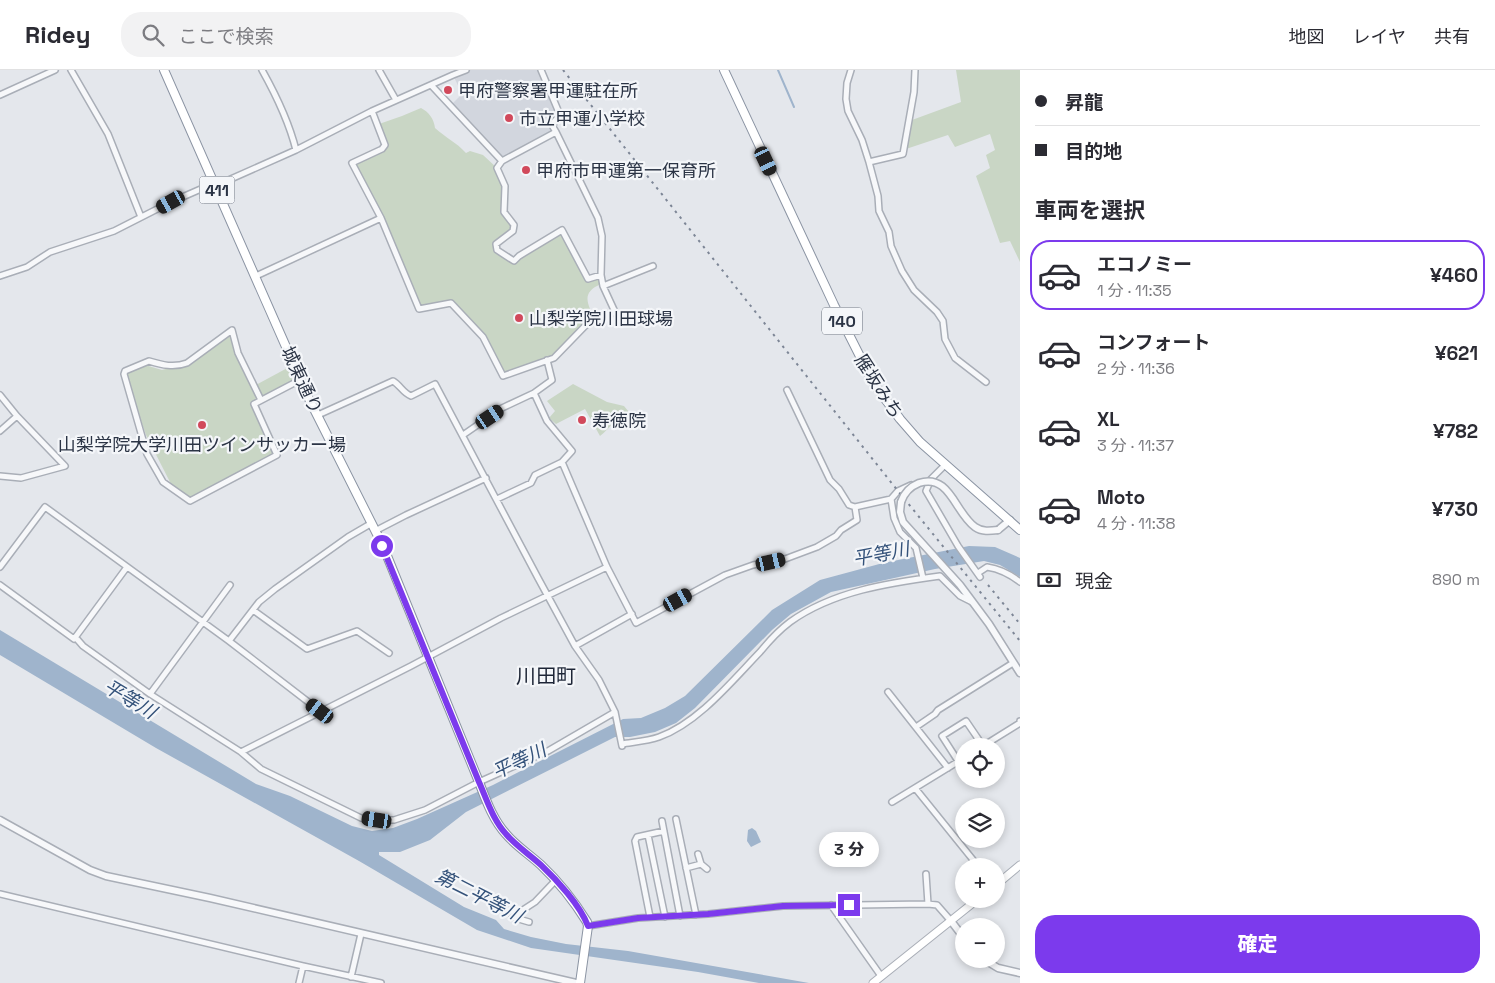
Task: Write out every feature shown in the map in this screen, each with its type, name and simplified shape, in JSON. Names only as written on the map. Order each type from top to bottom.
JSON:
[{"type":"highway","name":"城東通り","points":[[164,70],[300,380],[376,531],[489,805],[504,833],[556,880],[588,926]]},
{"type":"highway","name":"雁坂みち","points":[[724,70],[874,384],[920,442],[1020,530]]},
{"type":"highway","points":[[580,983],[588,926]]},
{"type":"main road","points":[[1005,877],[1020,865]]},
{"type":"main road","points":[[873,983],[967,908]]},
{"type":"street","points":[[0,95],[55,70]]},
{"type":"street","points":[[71,70],[108,134],[141,217]]},
{"type":"street","points":[[262,70],[291,130],[296,150]]},
{"type":"street","points":[[379,70],[396,100]]},
{"type":"street","points":[[0,276],[27,267],[50,252],[114,231],[210,185],[215,186],[296,150],[372,111],[431,85],[452,72],[466,70]]},
{"type":"street","points":[[372,111],[386,145],[382,149],[352,163],[381,218],[419,309],[451,303],[483,337],[503,376],[554,358],[586,326],[615,312],[603,286],[601,275],[602,236],[598,218],[553,127],[554,122],[560,115],[541,70]]},
{"type":"street","points":[[851,70],[846,83],[848,111],[862,140],[878,196],[879,211],[889,232],[891,246],[902,271],[914,290],[937,312],[944,326],[945,338],[955,358],[986,382]]},
{"type":"street","points":[[869,162],[903,154],[914,92],[915,70]]},
{"type":"street","points":[[431,85],[502,161]]},
{"type":"street","points":[[556,132],[502,161],[497,168],[504,186],[504,212],[514,226],[513,231],[496,244],[496,250],[514,261],[562,230],[588,279],[601,275]]},
{"type":"street","points":[[256,276],[381,218]]},
{"type":"street","points":[[603,286],[653,266]]},
{"type":"street","points":[[261,400],[241,360],[232,330],[187,363],[179,366],[162,365],[149,361],[125,370],[124,374],[147,454],[163,482],[190,502],[277,455],[254,404],[300,380]]},
{"type":"street","points":[[463,434],[502,408],[534,393],[552,380],[546,360]]},
{"type":"street","points":[[318,416],[393,381],[407,395],[411,396],[435,384],[548,595],[615,712],[622,744],[658,737],[686,723],[709,704],[788,623],[833,598],[923,576],[940,576],[960,596],[973,602]]},
{"type":"street","points":[[787,390],[830,480],[839,489],[849,505],[854,507],[892,500],[901,490],[931,478]]},
{"type":"street","points":[[497,499],[531,482],[535,475],[562,462],[572,452],[547,421],[534,393]]},
{"type":"street","points":[[0,395],[17,416],[65,466],[21,478],[0,476]]},
{"type":"street","points":[[0,431],[17,416]]},
{"type":"street","points":[[562,462],[607,567],[636,623],[724,575],[753,565],[784,559],[817,547],[836,536],[841,530],[857,520],[854,507]]},
{"type":"street","points":[[945,465],[931,478],[926,491],[958,546],[977,573],[987,567],[993,568],[1008,574],[1020,582]]},
{"type":"street","points":[[376,531],[486,478]]},
{"type":"street","points":[[1010,520],[998,530],[985,531],[976,527],[947,490],[936,483],[924,482],[909,488],[900,506],[903,522],[911,533],[948,571],[973,602],[1020,674]]},
{"type":"street","points":[[892,500],[894,518],[900,532],[916,548],[923,576]]},
{"type":"street","points":[[0,567],[45,507],[229,641],[320,711]]},
{"type":"street","points":[[229,641],[259,602],[358,530],[372,523]]},
{"type":"street","points":[[76,638],[127,567]]},
{"type":"street","points":[[240,752],[548,595],[607,567]]},
{"type":"street","points":[[0,585],[74,639],[76,638],[83,646],[150,694],[240,752],[261,769],[361,818],[394,820],[425,810],[548,751],[615,712]]},
{"type":"street","points":[[150,694],[230,586]]},
{"type":"street","points":[[253,610],[307,649],[357,631],[389,653]]},
{"type":"street","points":[[576,646],[632,614]]},
{"type":"street","points":[[916,727],[936,714],[938,710],[1013,663]]},
{"type":"street","points":[[888,692],[948,768]]},
{"type":"street","points":[[955,752],[942,736],[966,721],[978,738]]},
{"type":"street","points":[[996,738],[1020,723],[1020,721]]},
{"type":"street","points":[[892,802],[955,764]]},
{"type":"street","points":[[915,788],[972,858]]},
{"type":"street","points":[[676,819],[696,915]]},
{"type":"street","points":[[0,820],[90,870],[106,876],[210,898],[576,983]]},
{"type":"street","points":[[662,821],[680,916]]},
{"type":"street","points":[[650,917],[635,841],[637,837],[664,831]]},
{"type":"street","points":[[648,835],[665,916]]},
{"type":"street","points":[[698,854],[701,864],[706,869]]},
{"type":"street","points":[[686,868],[701,864]]},
{"type":"street","points":[[926,874],[928,904]]},
{"type":"street","points":[[529,922],[512,916],[534,902],[556,880]]},
{"type":"street","points":[[0,894],[381,983]]},
{"type":"street","points":[[588,926],[650,917],[696,915],[783,906],[928,904],[937,905],[955,926]]},
{"type":"street","points":[[831,905],[881,976]]},
{"type":"street","points":[[351,976],[361,934]]},
{"type":"street","points":[[299,983],[303,966]]},
{"type":"street","points":[[998,968],[1020,973]]},
{"type":"shaded area","name":"市立甲運小学校","points":[[466,70],[541,70],[560,115],[554,122],[556,132],[502,161],[450,106],[462,94],[453,75]]},
{"type":"green space","points":[[956,70],[1020,70],[1020,262],[1010,241],[1000,243],[976,176],[990,168],[986,155],[995,150],[990,134],[955,147],[948,135],[906,149],[912,120],[961,102]]},
{"type":"green space","points":[[421,108],[431,116],[435,128],[466,153],[470,151],[483,155],[497,168],[505,186],[504,212],[514,225],[513,231],[496,244],[497,250],[514,261],[562,230],[588,279],[601,275],[601,284],[594,287],[588,295],[588,304],[595,320],[586,326],[554,358],[503,376],[483,337],[451,303],[419,309],[381,218],[352,163],[386,149],[387,143],[379,124]]},
{"type":"green space","name":"山梨学院大学川田ツインサッカー場","points":[[230,334],[252,387],[291,366],[297,380],[252,403],[274,453],[191,498],[171,484],[146,435],[125,374],[145,365],[162,370],[173,367],[180,368]]},
{"type":"green space","points":[[573,384],[607,402],[624,406],[629,412],[600,436],[585,409],[556,424],[549,418],[555,411],[547,401]]},
{"type":"water","points":[[969,546],[995,547],[1020,558],[1020,577],[1000,565],[984,561],[935,569],[831,592],[791,614],[772,630],[695,708],[676,723],[655,732],[630,737],[615,737],[466,812],[430,840],[400,852],[379,852],[379,855],[464,907],[496,920],[504,929],[566,944],[628,951],[809,983],[759,983],[698,972],[531,948],[477,930],[359,861],[156,748],[0,655],[0,630],[256,784],[290,796],[352,826],[372,831],[393,828],[417,819],[493,785],[623,719],[641,718],[665,708],[685,696],[772,610],[820,580],[883,563]]},
{"type":"water","points":[[752,828],[756,831],[761,842],[751,847],[747,841],[748,830]]},
{"type":"waterway","points":[[778,70],[794,107]]},
{"type":"railway","points":[[563,70],[898,491],[1020,641]]},
{"type":"railway","points":[[988,585],[1020,624]]},
{"type":"place","name":"甲府警察署甲運駐在所","points":[[448,90]]},
{"type":"place","name":"市立甲運小学校","points":[[509,118]]},
{"type":"place","name":"甲府市甲運第一保育所","points":[[526,170]]},
{"type":"place","name":"山梨学院川田球場","points":[[519,318]]},
{"type":"place","name":"寿徳院","points":[[582,420]]},
{"type":"place","name":"山梨学院大学川田ツインサッカー場","points":[[202,425]]},
{"type":"district","name":"川田町","points":[[546,676]]},
{"type":"route","points":[[382,546],[496,819],[504,833],[540,864],[563,888],[588,926],[638,918],[708,914],[783,906],[849,905]]},
{"type":"water label","name":"平等川","points":[[881,554]]},
{"type":"water label","name":"平等川","points":[[130,699]]},
{"type":"water label","name":"平等川","points":[[519,761]]},
{"type":"water label","name":"第二平等川","points":[[479,896]]}]
